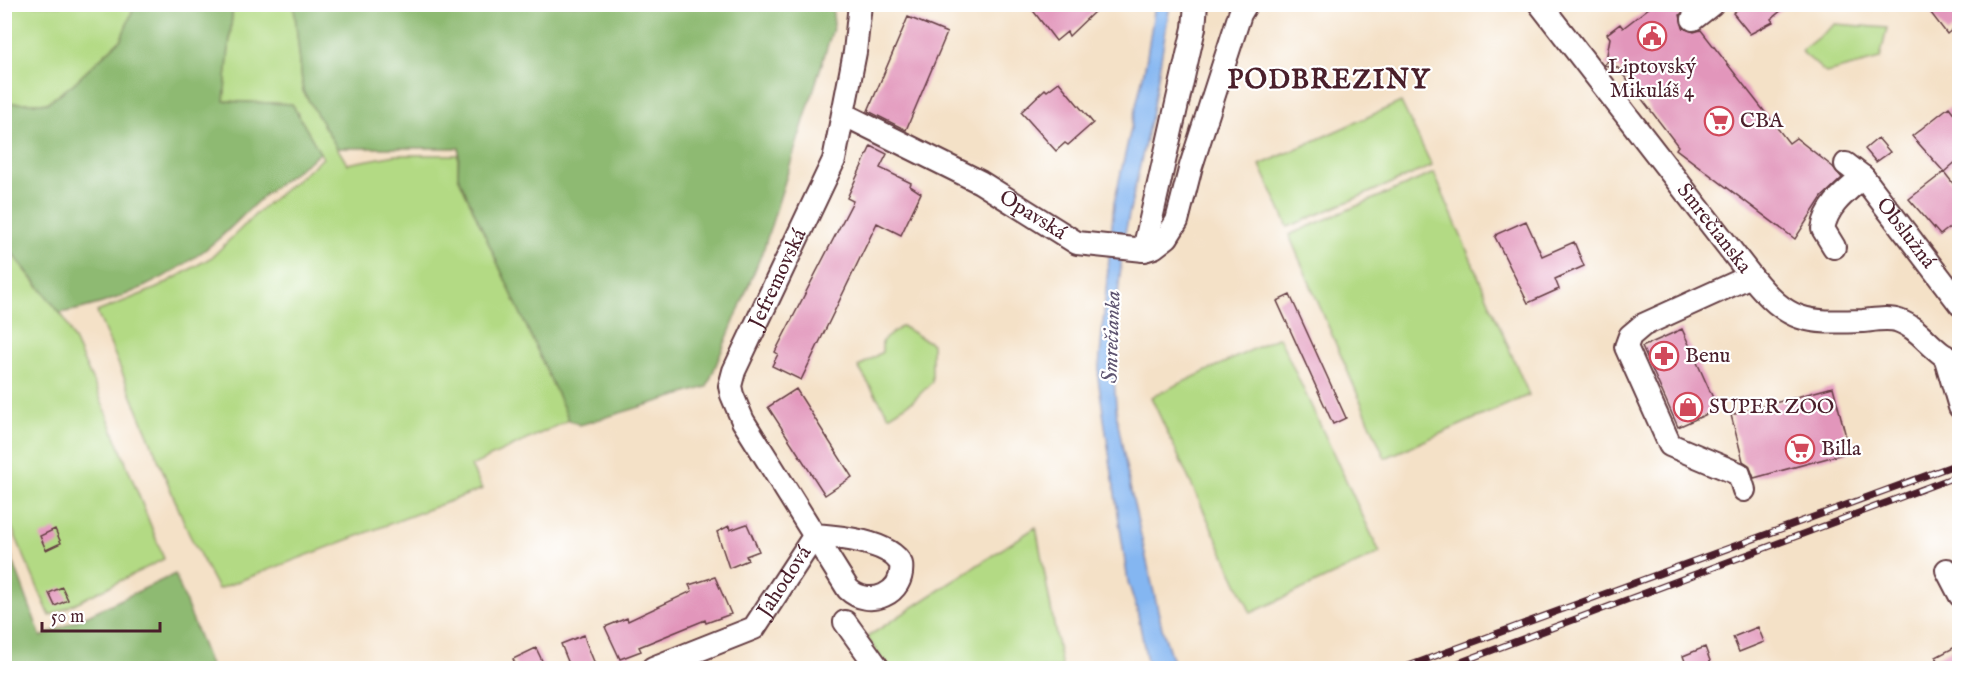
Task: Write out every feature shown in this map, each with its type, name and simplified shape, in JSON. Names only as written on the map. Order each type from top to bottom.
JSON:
[{"type":"street","name":"Jefremovská","points":[[815,535],[743,421],[730,386],[734,372],[829,173],[845,115],[861,4]]},
{"type":"street","points":[[1196,4],[1194,28],[1144,250],[1154,247],[1167,237],[1177,221],[1191,166],[1240,14],[1246,4]]},
{"type":"street","name":"Smrečianska","points":[[1540,4],[1751,276],[1773,301],[1790,314],[1806,321],[1898,320],[1952,359],[1959,407]]},
{"type":"street","points":[[1693,19],[1712,4]]},
{"type":"street","name":"Opavská","points":[[845,115],[980,182],[1077,243],[1144,250]]},
{"type":"street","name":"Obslužná","points":[[1834,247],[1823,229],[1825,219],[1855,171],[1959,304]]},
{"type":"street","points":[[1744,490],[1739,474],[1670,445],[1626,346],[1630,336],[1643,325],[1751,276]]},
{"type":"street","name":"Jahodová","points":[[653,669],[754,628],[815,535]]},
{"type":"street","points":[[1947,570],[1959,595]]},
{"type":"street","points":[[845,622],[878,669]]},
{"type":"green space","points":[[5,5],[135,5],[121,39],[72,85],[47,103],[9,104],[5,103]]},
{"type":"green space","points":[[135,5],[233,5],[224,101],[292,104],[320,153],[266,194],[216,241],[181,267],[122,296],[60,313],[5,244],[5,103],[47,103],[72,85],[121,39]]},
{"type":"green space","points":[[233,5],[294,5],[303,91],[347,164],[396,155],[458,155],[458,176],[569,420],[471,466],[482,489],[218,589],[189,534],[97,312],[157,288],[212,257],[260,210],[323,158],[292,104],[224,101]]},
{"type":"green space","points":[[294,5],[832,5],[834,25],[764,248],[707,387],[580,425],[569,420],[458,176],[459,148],[337,148],[303,91]]},
{"type":"green space","points":[[1835,24],[1887,28],[1880,59],[1826,73],[1801,51]]},
{"type":"green space","points":[[1401,102],[1432,166],[1288,227],[1260,165]]},
{"type":"green space","points":[[1434,173],[1529,395],[1385,458],[1289,235]]},
{"type":"green space","points":[[4,244],[64,318],[99,395],[164,559],[50,616],[5,512]]},
{"type":"green space","points":[[902,326],[932,344],[932,382],[913,401],[889,416],[858,367],[882,352],[882,341]]},
{"type":"green space","points":[[1279,337],[1380,553],[1251,613],[1151,397]]},
{"type":"green space","points":[[1036,527],[1062,668],[887,668],[867,637]]},
{"type":"green space","points":[[5,539],[41,637],[175,574],[211,668],[5,668]]},
{"type":"water","name":"Smrečianka","points":[[1155,5],[1170,5],[1152,112],[1124,237],[1112,353],[1117,418],[1130,487],[1162,628],[1175,668],[1151,668],[1147,662],[1137,610],[1128,582],[1098,378],[1114,203],[1146,62]]},
{"type":"building","points":[[1028,4],[1088,4],[1094,12],[1069,36],[1067,32],[1056,41]]},
{"type":"building","points":[[1654,4],[1690,4],[1680,15],[1683,28],[1694,32],[1701,30],[1789,143],[1796,138],[1833,167],[1842,178],[1822,197],[1795,239],[1676,149],[1678,146],[1618,68],[1604,65],[1609,60],[1607,55],[1610,38],[1607,34],[1620,24],[1623,28]]},
{"type":"building","points":[[1744,4],[1789,4],[1771,19],[1773,22],[1750,34],[1733,13]]},
{"type":"building","points":[[1924,4],[1959,4],[1959,24],[1947,34]]},
{"type":"building","points":[[908,17],[947,33],[906,130],[868,111]]},
{"type":"building","points":[[1059,82],[1093,123],[1068,145],[1065,143],[1056,151],[1021,112],[1045,89],[1047,91]]},
{"type":"building","points":[[1949,107],[1959,120],[1959,159],[1944,172],[1912,136]]},
{"type":"building","points":[[1878,138],[1890,152],[1876,162],[1865,149]]},
{"type":"building","points":[[871,146],[887,154],[880,168],[911,183],[910,186],[921,193],[901,235],[877,223],[801,380],[772,366],[778,354],[775,352],[853,201],[847,198]]},
{"type":"building","points":[[1944,172],[1959,191],[1959,220],[1940,235],[1909,199]]},
{"type":"building","points":[[1526,221],[1542,256],[1574,242],[1584,266],[1555,279],[1559,289],[1528,303],[1495,237]]},
{"type":"building","points":[[1290,295],[1346,418],[1333,424],[1277,301]]},
{"type":"building","points":[[1682,329],[1718,409],[1678,427],[1642,347]]},
{"type":"building","points":[[1833,387],[1850,452],[1754,478],[1749,465],[1743,461],[1731,415]]},
{"type":"building","points":[[796,389],[852,477],[825,495],[768,407]]},
{"type":"building","points":[[747,524],[759,551],[746,556],[748,560],[729,568],[717,532],[729,526],[730,530]]},
{"type":"building","points":[[55,529],[61,543],[46,550],[40,536]]},
{"type":"building","points":[[715,577],[731,614],[706,623],[705,620],[639,647],[641,651],[620,659],[605,627],[627,618],[628,621],[692,591],[689,585]]},
{"type":"building","points":[[62,587],[68,600],[55,606],[49,593]]},
{"type":"building","points":[[1758,627],[1764,642],[1739,652],[1733,637]]},
{"type":"building","points":[[584,635],[597,669],[571,669],[561,644]]},
{"type":"building","points":[[1959,645],[1959,669],[1952,669],[1950,664],[1942,669],[1936,657]]},
{"type":"building","points":[[1705,647],[1713,669],[1688,669],[1683,656]]},
{"type":"building","points":[[536,648],[546,669],[518,669],[513,659]]},
{"type":"railway","points":[[1403,668],[1960,463]]},
{"type":"railway","points":[[1445,668],[1960,475]]},
{"type":"place","name":"Liptovský Mikuláš 4","points":[[1652,36]]},
{"type":"place","name":"CBA","points":[[1719,121]]},
{"type":"place","name":"Benu","points":[[1664,356]]},
{"type":"place","name":"SUPER ZOO","points":[[1688,407]]},
{"type":"place","name":"Billa","points":[[1800,449]]},
{"type":"district","name":"PODBREZINY","points":[[1329,81]]}]
